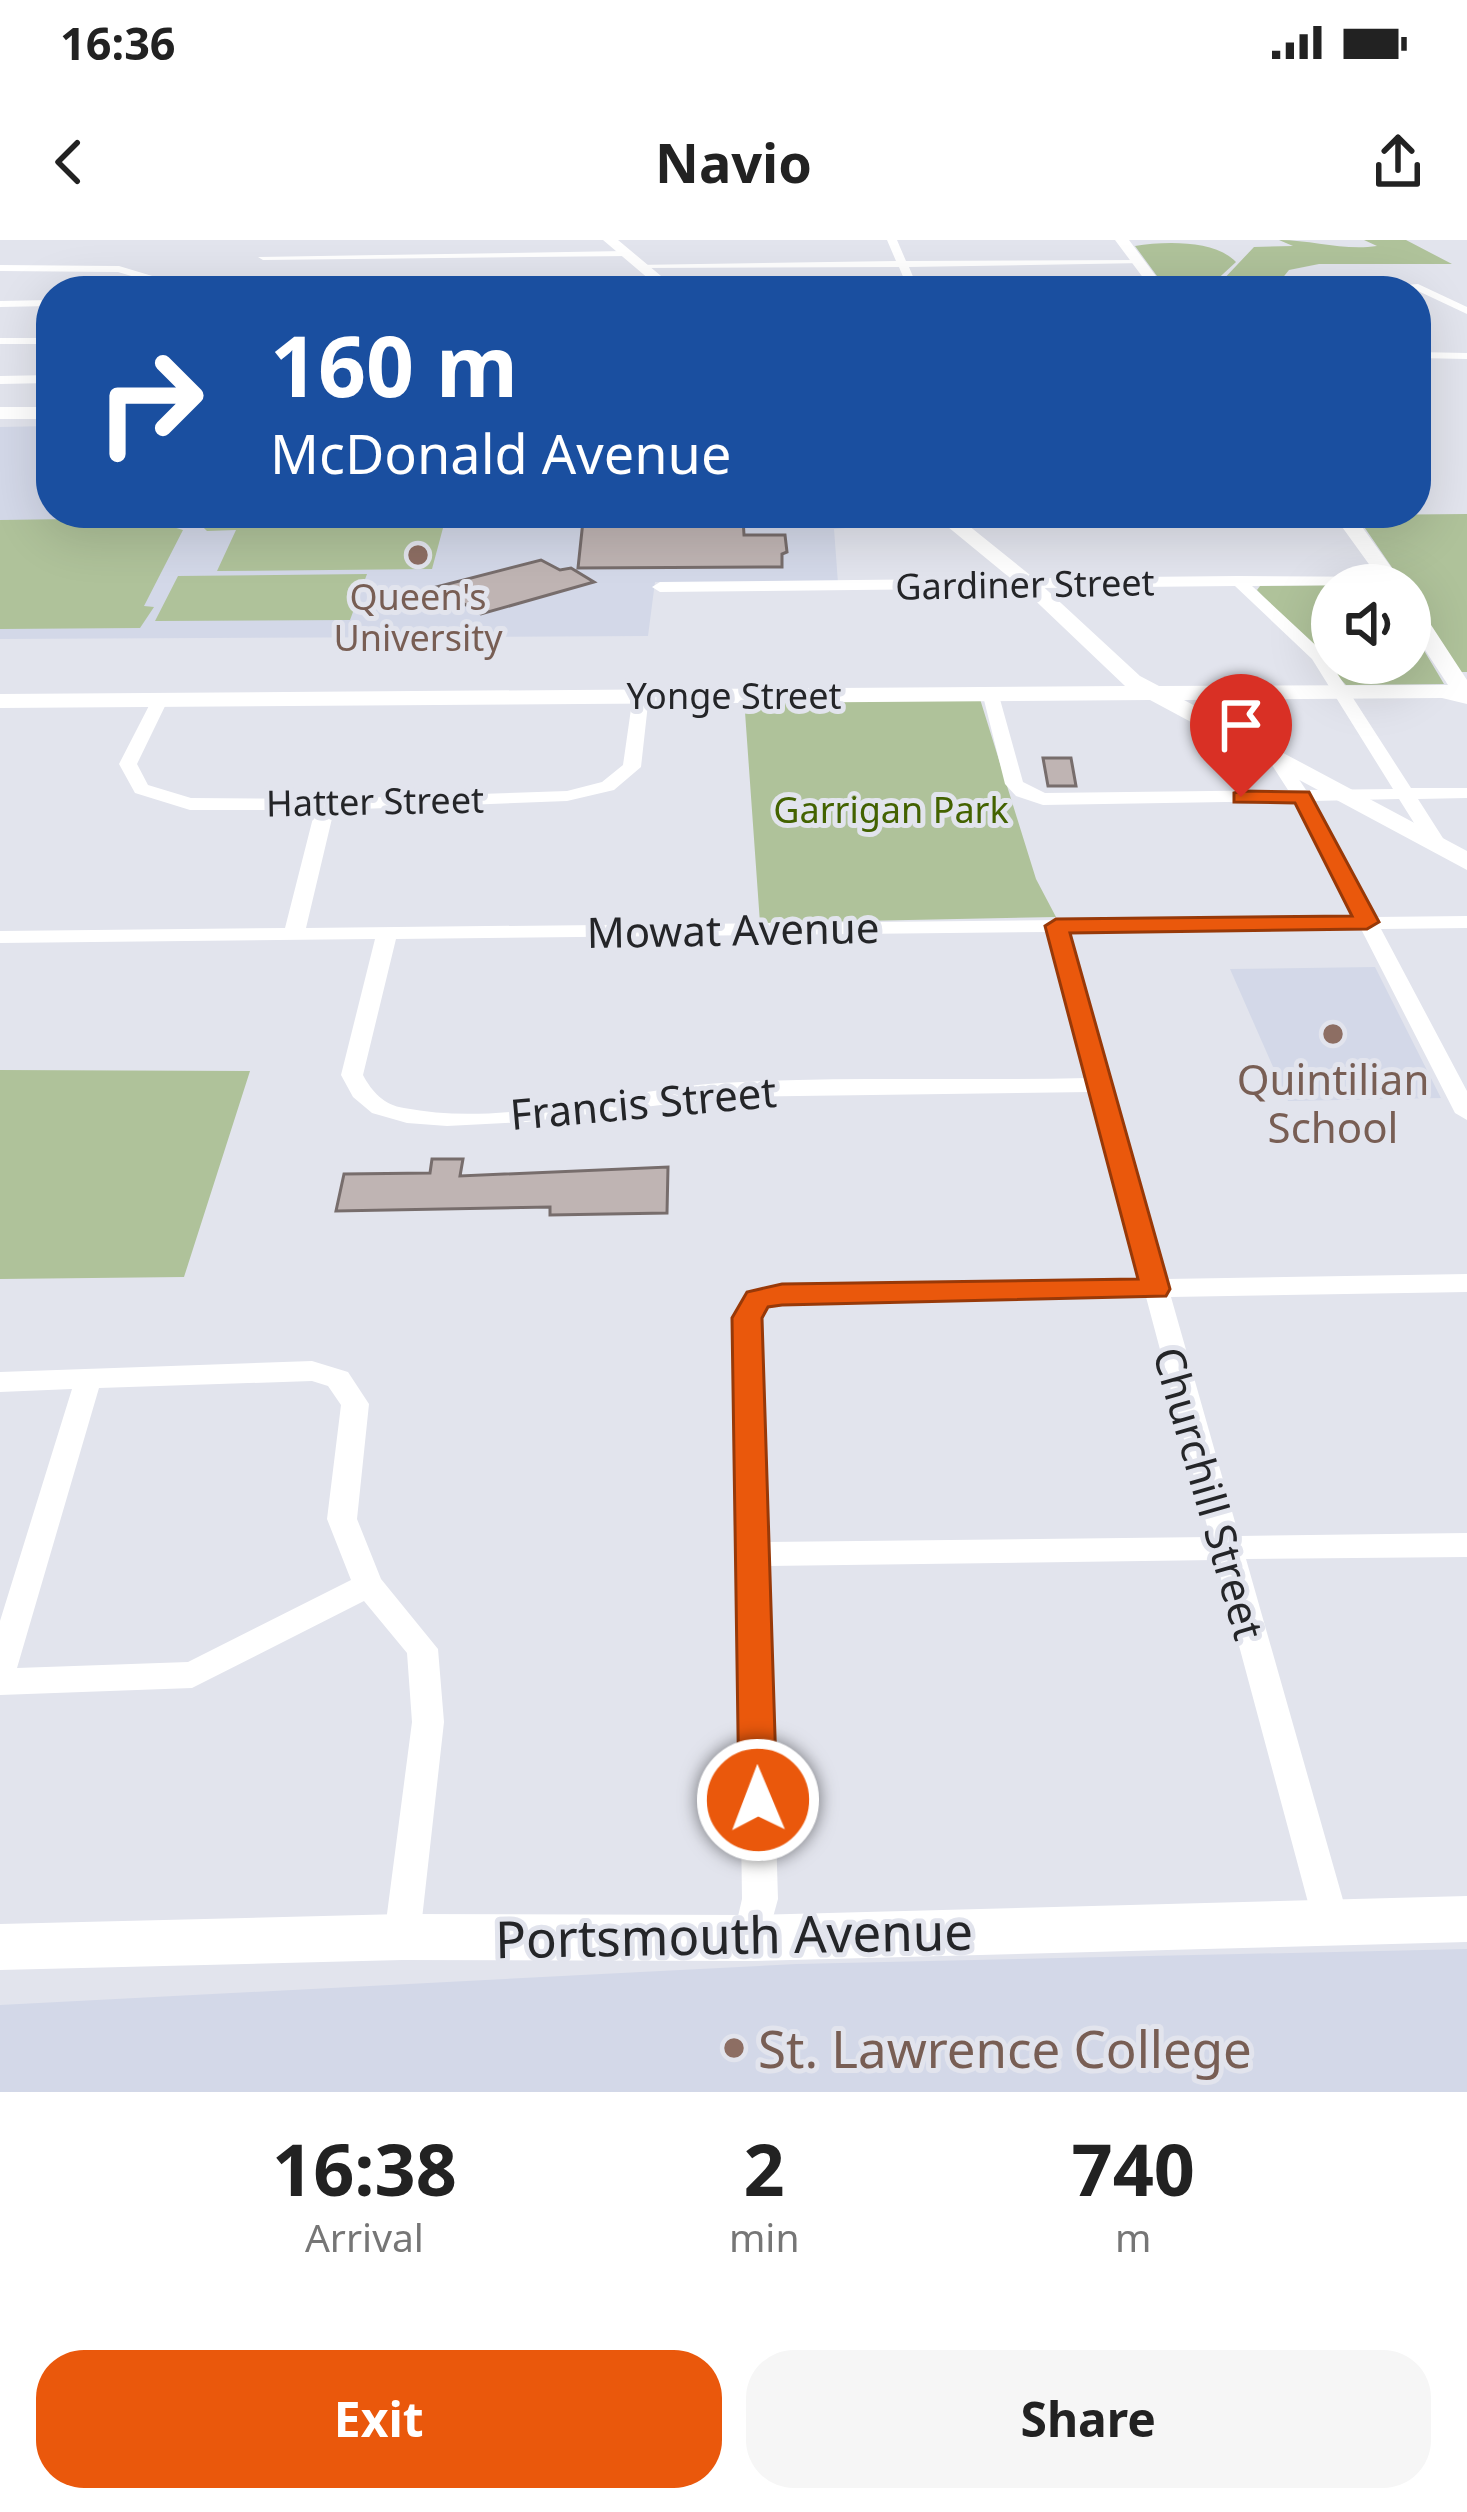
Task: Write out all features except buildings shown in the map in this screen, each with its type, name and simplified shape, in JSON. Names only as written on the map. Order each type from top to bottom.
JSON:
[{"type":"main road","points":[[610,240],[654,276]]},
{"type":"main road","points":[[1122,240],[1149,276]]},
{"type":"main road","points":[[0,417],[36,416]]},
{"type":"main road","points":[[960,528],[1028,583],[1119,671],[1147,690],[1467,862]]},
{"type":"main road","points":[[1353,528],[1378,564]]},
{"type":"main road","points":[[1431,642],[1467,696]]},
{"type":"main road","name":"Yonge Street","points":[[0,701],[1147,690],[1467,696]]},
{"type":"main road","name":"Portsmouth Avenue","points":[[0,1947],[402,1937],[752,1938],[1467,1919]]},
{"type":"street","points":[[253,276],[271,240]]},
{"type":"street","points":[[892,240],[907,276]]},
{"type":"street","points":[[263,257],[626,254]]},
{"type":"street","points":[[640,265],[1139,263]]},
{"type":"street","points":[[0,268],[100,267],[118,276]]},
{"type":"street","points":[[1431,293],[1467,311]]},
{"type":"street","points":[[0,304],[36,303]]},
{"type":"street","points":[[0,341],[36,341]]},
{"type":"street","points":[[1431,355],[1467,356]]},
{"type":"street","points":[[0,380],[36,379]]},
{"type":"street","points":[[1238,580],[1318,656],[1438,846]]},
{"type":"street","name":"Gardiner Street","points":[[660,587],[1311,581]]},
{"type":"street","points":[[990,692],[1014,784],[1043,799],[1467,794]]},
{"type":"street","name":"Hatter Street","points":[[160,700],[128,764],[141,789],[190,804],[326,805],[587,793],[608,786],[632,767],[641,695]]},
{"type":"street","points":[[1279,762],[1302,797],[1467,1113]]},
{"type":"street","points":[[294,934],[326,805]]},
{"type":"street","name":"Mowat Avenue","points":[[0,937],[1467,922]]},
{"type":"street","name":"Churchill Street","points":[[1056,926],[1330,1921]]},
{"type":"street","name":"Francis Street","points":[[387,933],[352,1075],[360,1093],[379,1109],[407,1116],[512,1115],[724,1090],[1098,1085]]},
{"type":"street","points":[[752,1938],[760,1899],[747,1318],[758,1299],[782,1294],[1467,1283]]},
{"type":"street","points":[[0,1382],[312,1371],[338,1379],[355,1404],[342,1519],[368,1585],[422,1649],[428,1722],[402,1937]]},
{"type":"street","points":[[88,1381],[0,1677],[192,1675],[368,1585]]},
{"type":"street","points":[[754,1554],[1467,1546]]},
{"type":"shaded area","name":"Queen's University","points":[[36,426],[36,528],[845,528],[834,529],[838,583],[655,582],[648,636],[0,639],[0,427]]},
{"type":"shaded area","name":"Quintilian School","points":[[1375,967],[1441,1098],[1288,1101],[1230,969]]},
{"type":"shaded area","name":"St. Lawrence College","points":[[1467,1949],[1467,2092],[0,2092],[0,2005],[797,1964]]},
{"type":"green space","points":[[1279,240],[1365,247],[1377,246],[1364,240],[1406,240],[1452,264],[1319,264],[1289,270],[1284,276],[1227,276],[1254,247],[1293,246]]},
{"type":"green space","points":[[1135,246],[1203,246],[1236,262],[1221,276],[1157,276]]},
{"type":"green space","points":[[1431,514],[1467,514],[1467,672],[1458,672],[1431,628],[1431,564],[1390,564],[1365,528],[1431,528]]},
{"type":"green space","points":[[36,519],[36,528],[183,530],[144,606],[154,607],[140,628],[0,629],[0,520]]},
{"type":"green space","points":[[204,528],[443,528],[432,569],[217,571],[236,530]]},
{"type":"green space","points":[[367,574],[350,620],[155,621],[178,576]]},
{"type":"green space","points":[[1311,585],[1311,648],[1257,590],[1260,586]]},
{"type":"green space","points":[[1431,662],[1444,684],[1346,685],[1431,684]]},
{"type":"green space","name":"Garrigan Park","points":[[744,698],[980,699],[1036,879],[1056,917],[760,923]]},
{"type":"green space","points":[[0,1070],[250,1071],[184,1277],[0,1279]]},
{"type":"place","name":"Queen's University","points":[[418,555]]},
{"type":"place","name":"Quintilian School","points":[[1333,1034]]},
{"type":"place","name":"St. Lawrence College","points":[[734,2048]]},
{"type":"route","points":[[758,1800],[747,1318],[758,1299],[782,1294],[1155,1289],[1056,926],[1367,922],[1302,797],[1241,797]]}]
